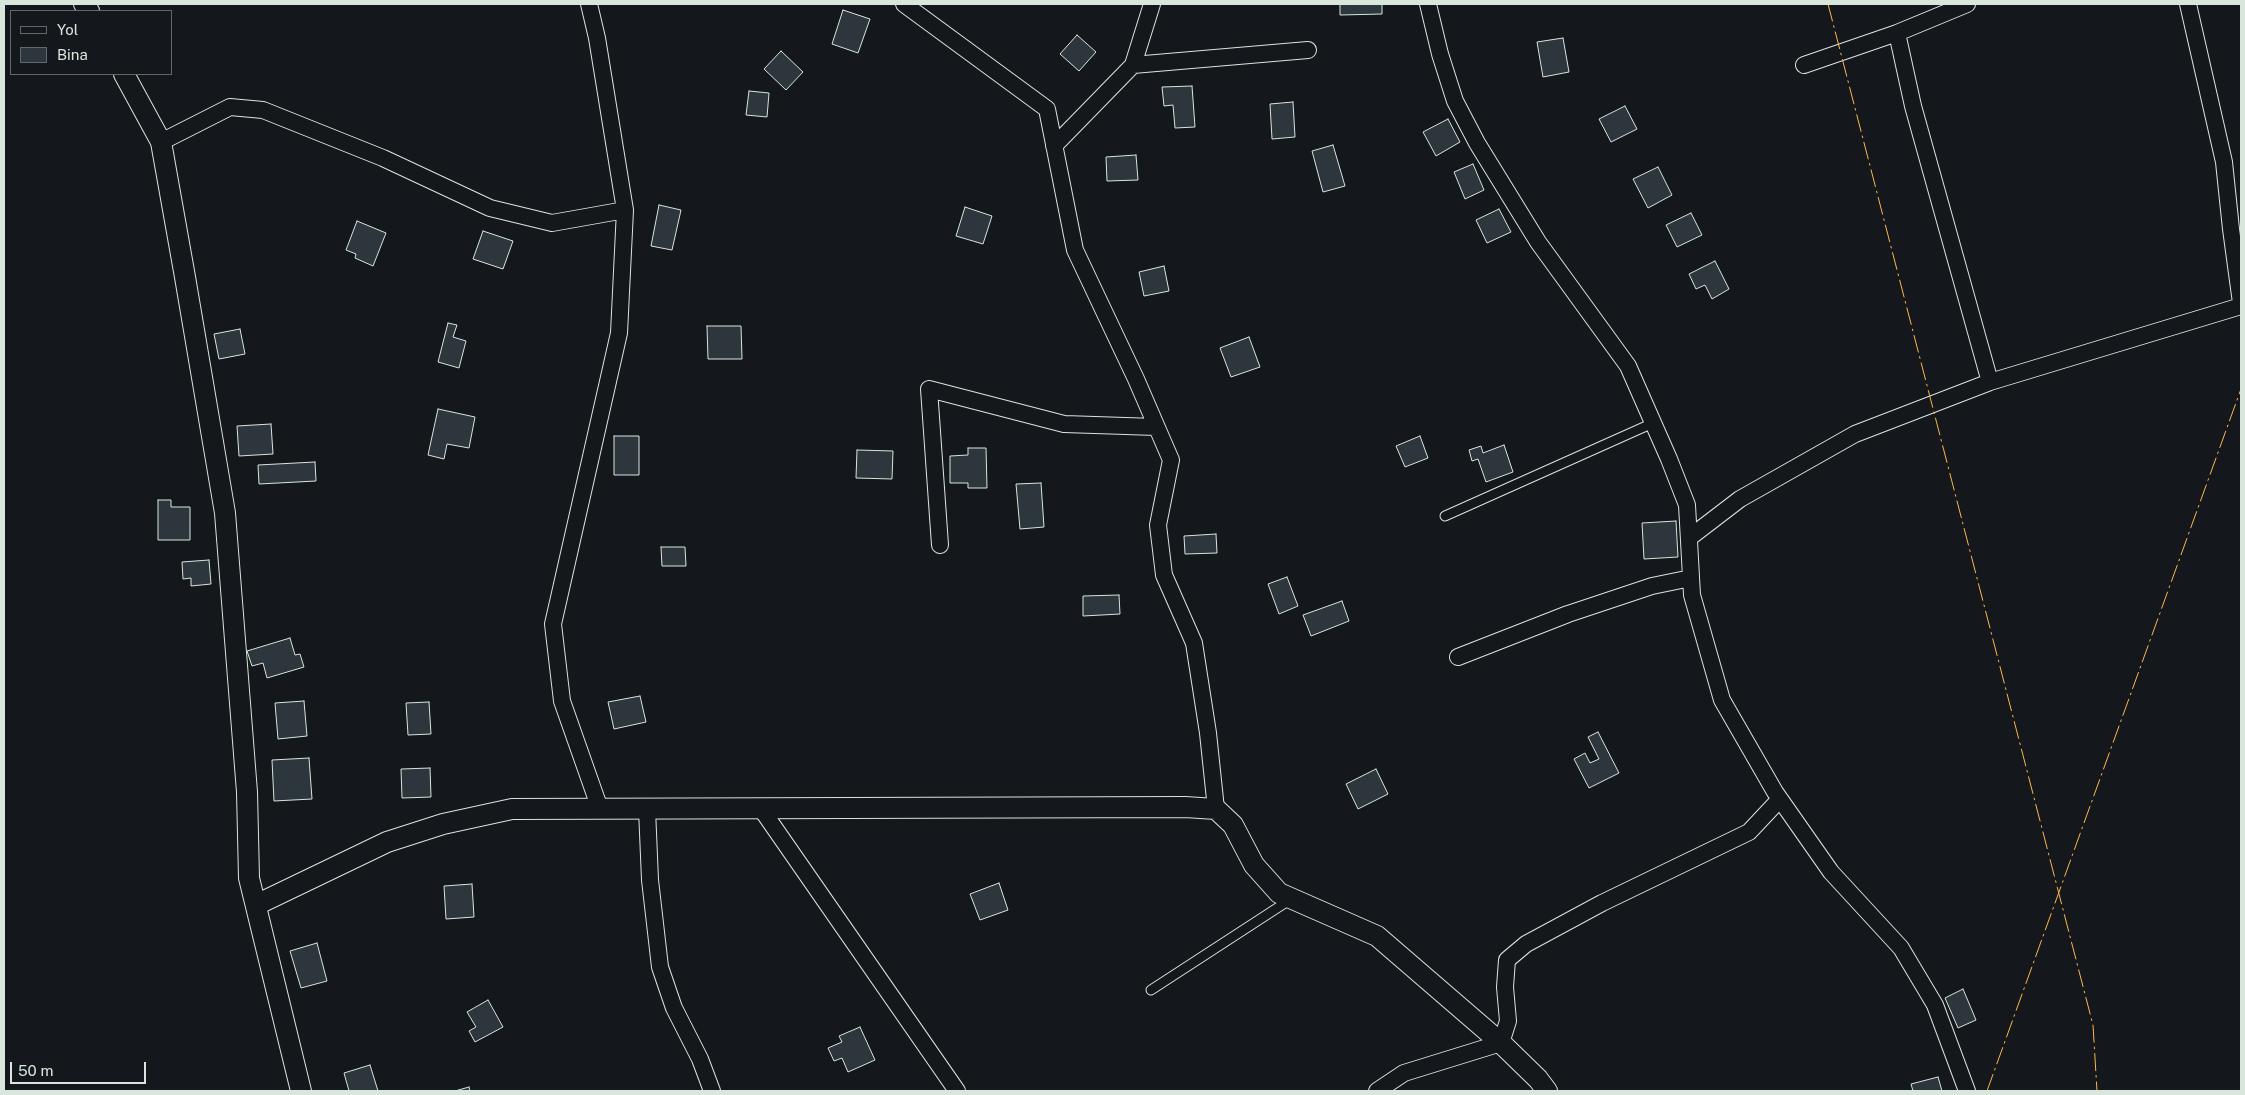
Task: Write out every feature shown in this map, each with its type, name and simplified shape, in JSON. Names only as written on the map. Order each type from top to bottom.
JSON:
[{"type":"street","points":[[589,4],[598,38],[625,210],[619,333],[553,624],[562,701],[600,809]]},
{"type":"street","points":[[904,4],[1047,109],[1075,250],[1171,460],[1158,526],[1164,575],[1194,643],[1208,733],[1216,809]]},
{"type":"street","points":[[1054,146],[1134,65],[1152,4]]},
{"type":"street","points":[[1428,4],[1440,54],[1455,101],[1538,242],[1628,366],[1653,423],[1687,505],[1692,594],[1722,700],[1780,799],[1832,872],[1901,948],[1935,1005],[1967,1091]]},
{"type":"street","points":[[1804,66],[1897,33],[1967,4]]},
{"type":"street","points":[[1689,538],[1740,499],[1855,434],[1990,382],[2241,304],[2230,228],[2224,162],[2188,4]]},
{"type":"street","points":[[1897,33],[1913,106],[1990,382]]},
{"type":"street","points":[[1134,65],[1308,50]]},
{"type":"street","points":[[125,75],[161,142],[225,513],[247,792],[249,878],[301,1091]]},
{"type":"street","points":[[161,142],[230,107],[263,110],[383,158],[490,208],[552,223],[625,210]]},
{"type":"street","points":[[940,545],[929,388],[1064,424],[1156,427]]},
{"type":"street","points":[[1458,657],[1568,614],[1652,586],[1691,578]]},
{"type":"street","points":[[1501,1043],[1508,1021],[1505,987],[1507,960],[1526,944],[1602,903],[1749,832],[1780,799]]},
{"type":"street","points":[[256,905],[387,842],[443,824],[512,809],[762,810],[1185,807],[1216,809],[1233,825],[1254,865],[1279,893],[1377,936],[1501,1043],[1538,1079],[1547,1091]]},
{"type":"street","points":[[647,809],[650,880],[660,967],[674,1008],[700,1060],[712,1091]]},
{"type":"street","points":[[762,810],[957,1091]]},
{"type":"street","points":[[1377,1091],[1404,1073],[1501,1043]]},
{"type":"lane","points":[[1445,516],[1653,423]]},
{"type":"lane","points":[[1151,990],[1292,899]]},
{"type":"building","points":[[1340,4],[1382,4],[1382,14],[1340,15]]},
{"type":"building","points":[[843,10],[870,19],[858,53],[832,44]]},
{"type":"building","points":[[1077,35],[1096,52],[1079,71],[1060,54]]},
{"type":"building","points":[[1563,38],[1569,72],[1543,77],[1537,42]]},
{"type":"building","points":[[781,51],[803,72],[786,90],[764,69]]},
{"type":"building","points":[[1192,86],[1195,127],[1175,128],[1173,105],[1164,106],[1162,87]]},
{"type":"building","points":[[749,91],[769,93],[767,117],[746,115]]},
{"type":"building","points":[[1293,102],[1295,137],[1272,139],[1270,104]]},
{"type":"building","points":[[1625,106],[1637,129],[1611,142],[1599,119]]},
{"type":"building","points":[[1448,119],[1460,142],[1436,156],[1423,132]]},
{"type":"building","points":[[1333,145],[1345,186],[1323,192],[1312,151]]},
{"type":"building","points":[[1136,155],[1138,180],[1107,181],[1106,157]]},
{"type":"building","points":[[1473,164],[1484,190],[1465,199],[1454,172]]},
{"type":"building","points":[[1658,167],[1672,195],[1648,208],[1633,179]]},
{"type":"building","points":[[659,205],[681,210],[672,250],[651,246]]},
{"type":"building","points":[[965,207],[992,216],[983,244],[956,236]]},
{"type":"building","points":[[1499,209],[1511,232],[1487,243],[1476,220]]},
{"type":"building","points":[[1691,213],[1702,235],[1677,247],[1666,225]]},
{"type":"building","points":[[357,221],[386,233],[373,266],[355,258],[356,254],[346,250]]},
{"type":"building","points":[[483,231],[513,241],[503,269],[473,259]]},
{"type":"building","points":[[1715,261],[1729,289],[1712,299],[1705,285],[1696,289],[1689,274]]},
{"type":"building","points":[[1164,266],[1169,291],[1144,296],[1139,272]]},
{"type":"building","points":[[448,323],[457,325],[453,337],[466,341],[459,368],[438,362]]},
{"type":"building","points":[[707,326],[741,326],[742,359],[708,359]]},
{"type":"building","points":[[240,329],[245,354],[219,359],[214,334]]},
{"type":"building","points":[[1249,337],[1260,367],[1231,377],[1220,348]]},
{"type":"building","points":[[438,409],[475,417],[469,448],[447,444],[444,459],[428,455]]},
{"type":"building","points":[[271,424],[273,454],[239,456],[237,426]]},
{"type":"building","points":[[614,436],[639,436],[639,475],[614,475]]},
{"type":"building","points":[[1420,436],[1428,458],[1405,467],[1396,446]]},
{"type":"building","points":[[1504,445],[1513,472],[1486,482],[1478,459],[1472,461],[1469,450],[1481,446],[1483,453]]},
{"type":"building","points":[[968,448],[986,448],[987,488],[968,488],[968,483],[950,483],[950,456],[968,455]]},
{"type":"building","points":[[857,450],[893,451],[892,479],[856,478]]},
{"type":"building","points":[[315,462],[316,481],[259,484],[258,465]]},
{"type":"building","points":[[1041,483],[1044,527],[1020,529],[1016,484]]},
{"type":"building","points":[[158,500],[171,500],[171,507],[190,507],[190,540],[158,540]]},
{"type":"building","points":[[1676,521],[1678,557],[1644,559],[1642,523]]},
{"type":"building","points":[[1216,534],[1217,553],[1185,554],[1184,536]]},
{"type":"building","points":[[661,547],[685,547],[686,566],[662,566]]},
{"type":"building","points":[[209,560],[211,584],[191,586],[191,578],[183,579],[182,562]]},
{"type":"building","points":[[1287,577],[1298,606],[1279,614],[1268,584]]},
{"type":"building","points":[[1119,595],[1120,614],[1083,616],[1083,596]]},
{"type":"building","points":[[1342,601],[1349,621],[1311,636],[1303,615]]},
{"type":"building","points":[[290,638],[295,655],[300,654],[304,667],[267,678],[263,663],[252,666],[247,651]]},
{"type":"building","points":[[640,696],[646,722],[614,729],[608,702]]},
{"type":"building","points":[[304,701],[307,736],[278,739],[275,703]]},
{"type":"building","points":[[429,702],[431,734],[408,735],[406,703]]},
{"type":"building","points":[[1598,732],[1619,773],[1589,788],[1574,759],[1585,753],[1590,763],[1599,759],[1588,737]]},
{"type":"building","points":[[309,758],[312,799],[274,801],[272,760]]},
{"type":"building","points":[[430,768],[431,797],[402,798],[401,769]]},
{"type":"building","points":[[1376,769],[1388,794],[1358,809],[1346,784]]},
{"type":"building","points":[[999,883],[1008,910],[980,920],[970,894]]},
{"type":"building","points":[[472,884],[474,917],[446,919],[444,886]]},
{"type":"building","points":[[317,943],[327,981],[301,988],[290,951]]},
{"type":"building","points":[[1963,989],[1976,1020],[1958,1028],[1945,998]]},
{"type":"building","points":[[488,1000],[503,1027],[475,1042],[469,1031],[476,1027],[467,1012]]},
{"type":"building","points":[[860,1027],[875,1060],[848,1072],[842,1058],[834,1061],[828,1048],[842,1042],[839,1036]]},
{"type":"building","points":[[370,1065],[378,1091],[349,1091],[344,1073]]},
{"type":"building","points":[[1938,1077],[1942,1091],[1913,1091],[1911,1084]]},
{"type":"building","points":[[469,1087],[470,1091],[455,1091]]},
{"type":"power","points":[[1828,4],[2093,1025],[2097,1091]]},
{"type":"power","points":[[1987,1091],[2241,389]]}]
